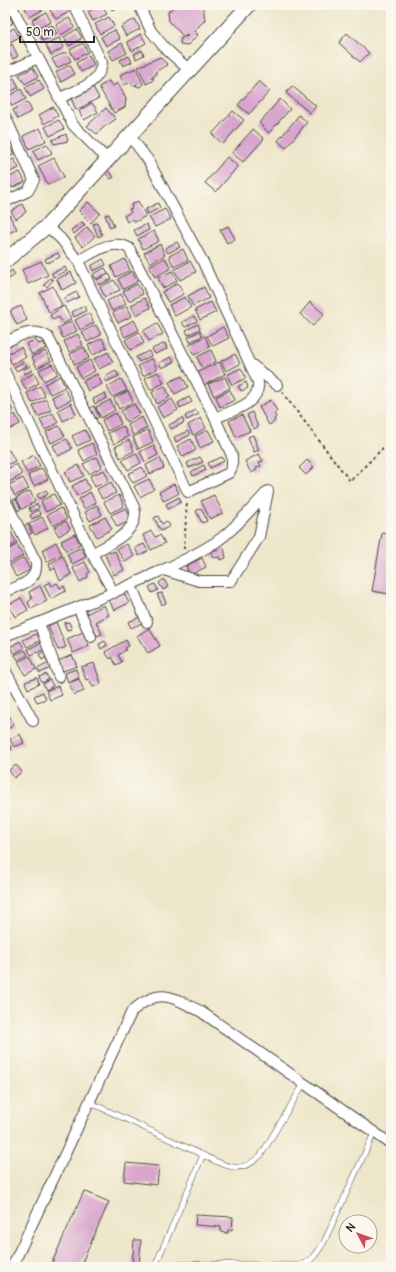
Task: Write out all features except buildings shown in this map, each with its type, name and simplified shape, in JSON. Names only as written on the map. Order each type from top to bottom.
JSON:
[{"type":"street","points":[[11,5],[73,125],[107,160]]},
{"type":"street","points":[[60,98],[94,81],[99,76],[102,69],[102,63],[74,5]]},
{"type":"street","points":[[139,5],[151,31],[165,48],[189,70]]},
{"type":"street","points":[[5,262],[47,226],[249,5]]},
{"type":"street","points":[[5,73],[38,58]]},
{"type":"street","points":[[5,116],[34,180],[28,191],[5,202]]},
{"type":"street","points":[[130,136],[148,160],[203,262],[258,382],[259,389],[252,400],[215,418]]},
{"type":"street","points":[[47,226],[61,239],[78,261],[188,492],[229,473],[232,468],[232,456],[215,418],[129,248],[118,243],[112,244],[78,261]]},
{"type":"street","points":[[5,342],[29,332],[36,331],[48,337],[134,507],[135,520],[132,526],[126,532],[92,554]]},
{"type":"street","points":[[251,364],[277,385]]},
{"type":"street","points":[[5,372],[92,554],[114,592]]},
{"type":"street","points":[[5,636],[131,585],[184,560],[222,537],[268,492],[259,537],[231,581],[199,581],[164,570]]},
{"type":"street","points":[[5,500],[36,562],[37,569],[30,581],[5,592]]},
{"type":"street","points":[[131,585],[147,622]]},
{"type":"street","points":[[78,607],[91,637]]},
{"type":"street","points":[[39,623],[59,677]]},
{"type":"street","points":[[5,670],[33,721]]},
{"type":"street","points":[[12,1267],[132,1011],[145,1000],[155,996],[173,997],[200,1011],[303,1085],[391,1144]]},
{"type":"lane","points":[[89,1102],[226,1167],[242,1167],[252,1164],[261,1155],[303,1085]]},
{"type":"lane","points":[[203,1155],[155,1266],[300,1264],[308,1262],[315,1256],[324,1242],[374,1133]]},
{"type":"path","points":[[277,385],[350,481],[391,440]]},
{"type":"path","points":[[184,560],[184,536],[188,492]]}]
